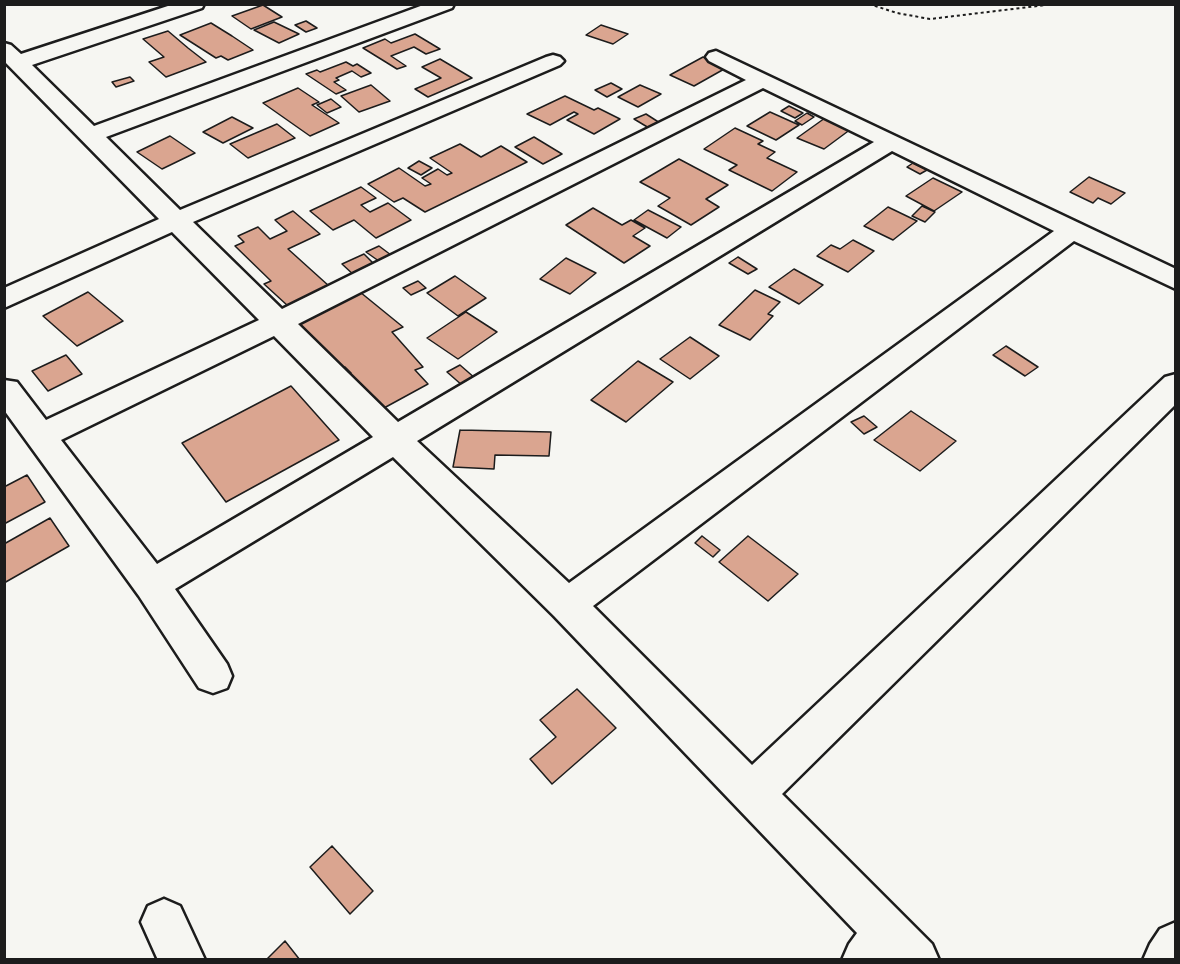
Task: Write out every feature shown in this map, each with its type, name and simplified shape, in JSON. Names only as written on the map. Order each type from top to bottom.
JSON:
[{"type":"street","points":[[195,4],[12,56],[175,221],[567,605],[754,792],[890,950]]},
{"type":"street","points":[[90,135],[445,4]]},
{"type":"street","points":[[716,57],[1176,280]]},
{"type":"street","points":[[4,299],[175,221],[553,61]]},
{"type":"street","points":[[42,435],[279,322],[763,80]]},
{"type":"street","points":[[152,585],[891,142]]},
{"type":"street","points":[[567,605],[1072,230]]},
{"type":"street","points":[[754,792],[1176,385]]},
{"type":"street","points":[[6,390],[42,435],[152,585],[213,676]]},
{"type":"street","points":[[1166,960],[1176,945]]},
{"type":"path","points":[[868,4],[897,13],[930,19],[1054,4]]},
{"type":"building","points":[[263,5],[282,17],[251,29],[232,16]]},
{"type":"building","points":[[306,21],[317,28],[306,32],[295,25]]},
{"type":"building","points":[[274,22],[299,34],[279,43],[254,30]]},
{"type":"building","points":[[211,23],[253,50],[228,60],[221,56],[216,58],[180,35]]},
{"type":"building","points":[[601,25],[628,34],[613,44],[586,35]]},
{"type":"building","points":[[168,31],[206,62],[166,77],[149,62],[164,57],[143,39]]},
{"type":"building","points":[[415,34],[440,49],[426,54],[414,47],[391,56],[406,66],[397,69],[363,48],[385,39],[391,43]]},
{"type":"building","points":[[703,57],[726,68],[694,86],[670,75]]},
{"type":"building","points":[[440,59],[472,78],[428,97],[415,89],[441,78],[422,67]]},
{"type":"building","points":[[346,62],[353,66],[357,64],[371,73],[361,77],[352,71],[336,78],[339,80],[334,82],[346,90],[336,94],[306,74],[317,70],[320,72]]},
{"type":"building","points":[[130,77],[134,81],[116,87],[112,82]]},
{"type":"building","points":[[611,83],[622,89],[607,97],[595,90]]},
{"type":"building","points":[[371,85],[390,101],[359,112],[341,96]]},
{"type":"building","points":[[640,85],[661,94],[638,107],[618,97]]},
{"type":"building","points":[[298,88],[319,102],[312,105],[339,123],[310,136],[263,103]]},
{"type":"building","points":[[565,96],[620,119],[594,134],[567,120],[578,114],[574,112],[550,125],[527,114]]},
{"type":"building","points":[[331,99],[341,107],[327,113],[317,105]]},
{"type":"building","points":[[789,106],[803,113],[795,118],[781,111]]},
{"type":"building","points":[[770,112],[799,125],[776,140],[747,126]]},
{"type":"building","points":[[807,113],[814,117],[802,125],[795,121]]},
{"type":"building","points":[[646,114],[660,123],[649,128],[634,119]]},
{"type":"building","points":[[232,117],[253,128],[223,143],[203,132]]},
{"type":"building","points":[[825,118],[851,129],[824,149],[797,138]]},
{"type":"building","points":[[277,124],[295,138],[248,158],[230,144]]},
{"type":"building","points":[[735,128],[763,141],[758,144],[775,152],[767,158],[797,172],[772,191],[729,170],[737,165],[704,149]]},
{"type":"building","points":[[170,136],[195,153],[162,169],[137,152]]},
{"type":"building","points":[[534,137],[562,154],[543,164],[515,147]]},
{"type":"building","points":[[460,144],[481,157],[501,146],[527,162],[425,212],[403,198],[394,202],[368,184],[399,168],[425,186],[431,184],[422,178],[438,169],[447,175],[452,173],[430,158]]},
{"type":"building","points":[[679,159],[728,185],[706,199],[719,207],[691,225],[658,206],[670,198],[640,182]]},
{"type":"building","points":[[419,161],[432,168],[421,175],[408,168]]},
{"type":"building","points":[[913,163],[927,170],[920,174],[907,167]]},
{"type":"building","points":[[1089,177],[1125,193],[1111,204],[1098,198],[1093,203],[1070,192]]},
{"type":"building","points":[[933,178],[962,192],[934,211],[906,196]]},
{"type":"building","points":[[361,187],[376,198],[361,205],[370,212],[388,203],[411,220],[376,238],[354,220],[333,230],[310,211]]},
{"type":"building","points":[[922,206],[935,212],[925,222],[912,216]]},
{"type":"building","points":[[888,207],[917,221],[893,240],[864,226]]},
{"type":"building","points":[[593,208],[622,225],[631,220],[645,228],[633,236],[650,246],[624,263],[566,225]]},
{"type":"building","points":[[648,210],[681,227],[667,238],[634,220]]},
{"type":"building","points":[[293,211],[320,234],[288,249],[329,286],[288,306],[264,284],[271,281],[235,246],[244,242],[238,236],[258,227],[270,239],[287,231],[275,220]]},
{"type":"building","points":[[853,240],[874,251],[848,272],[817,256],[831,245],[840,249]]},
{"type":"building","points":[[379,246],[395,258],[383,264],[366,252]]},
{"type":"building","points":[[364,254],[377,267],[356,277],[342,264]]},
{"type":"building","points":[[738,257],[757,269],[748,274],[729,263]]},
{"type":"building","points":[[566,258],[596,273],[570,294],[540,279]]},
{"type":"building","points":[[794,269],[823,285],[799,304],[769,287]]},
{"type":"building","points":[[455,276],[486,298],[458,316],[427,293]]},
{"type":"building","points":[[418,281],[426,288],[411,295],[403,288]]},
{"type":"building","points":[[755,290],[780,302],[768,314],[773,316],[750,340],[719,325]]},
{"type":"building","points":[[88,292],[123,321],[77,346],[43,316]]},
{"type":"building","points":[[360,292],[403,327],[392,332],[423,367],[415,370],[428,384],[384,408],[370,408],[345,377],[351,373],[345,367],[336,372],[295,332],[300,324]]},
{"type":"building","points":[[466,312],[497,332],[458,359],[427,338]]},
{"type":"building","points":[[690,337],[719,356],[690,379],[660,359]]},
{"type":"building","points":[[1006,346],[1038,367],[1025,376],[993,355]]},
{"type":"building","points":[[66,355],[82,374],[48,391],[32,371]]},
{"type":"building","points":[[638,361],[673,382],[626,422],[591,400]]},
{"type":"building","points":[[460,365],[476,379],[463,386],[447,372]]},
{"type":"building","points":[[291,386],[339,440],[226,502],[182,443]]},
{"type":"building","points":[[911,411],[956,441],[920,471],[874,440]]},
{"type":"building","points":[[864,416],[877,427],[864,434],[851,422]]},
{"type":"building","points":[[460,430],[551,432],[549,456],[495,455],[494,469],[453,467]]},
{"type":"building","points":[[27,475],[45,502],[4,524],[4,487]]},
{"type":"building","points":[[50,518],[69,546],[4,583],[4,544]]},
{"type":"building","points":[[702,536],[720,550],[713,557],[695,543]]},
{"type":"building","points":[[748,536],[798,574],[768,601],[719,562]]},
{"type":"building","points":[[577,689],[616,728],[552,784],[530,759],[556,737],[540,720]]},
{"type":"building","points":[[332,846],[373,891],[350,914],[310,867]]},
{"type":"building","points":[[285,941],[300,960],[266,960]]}]
